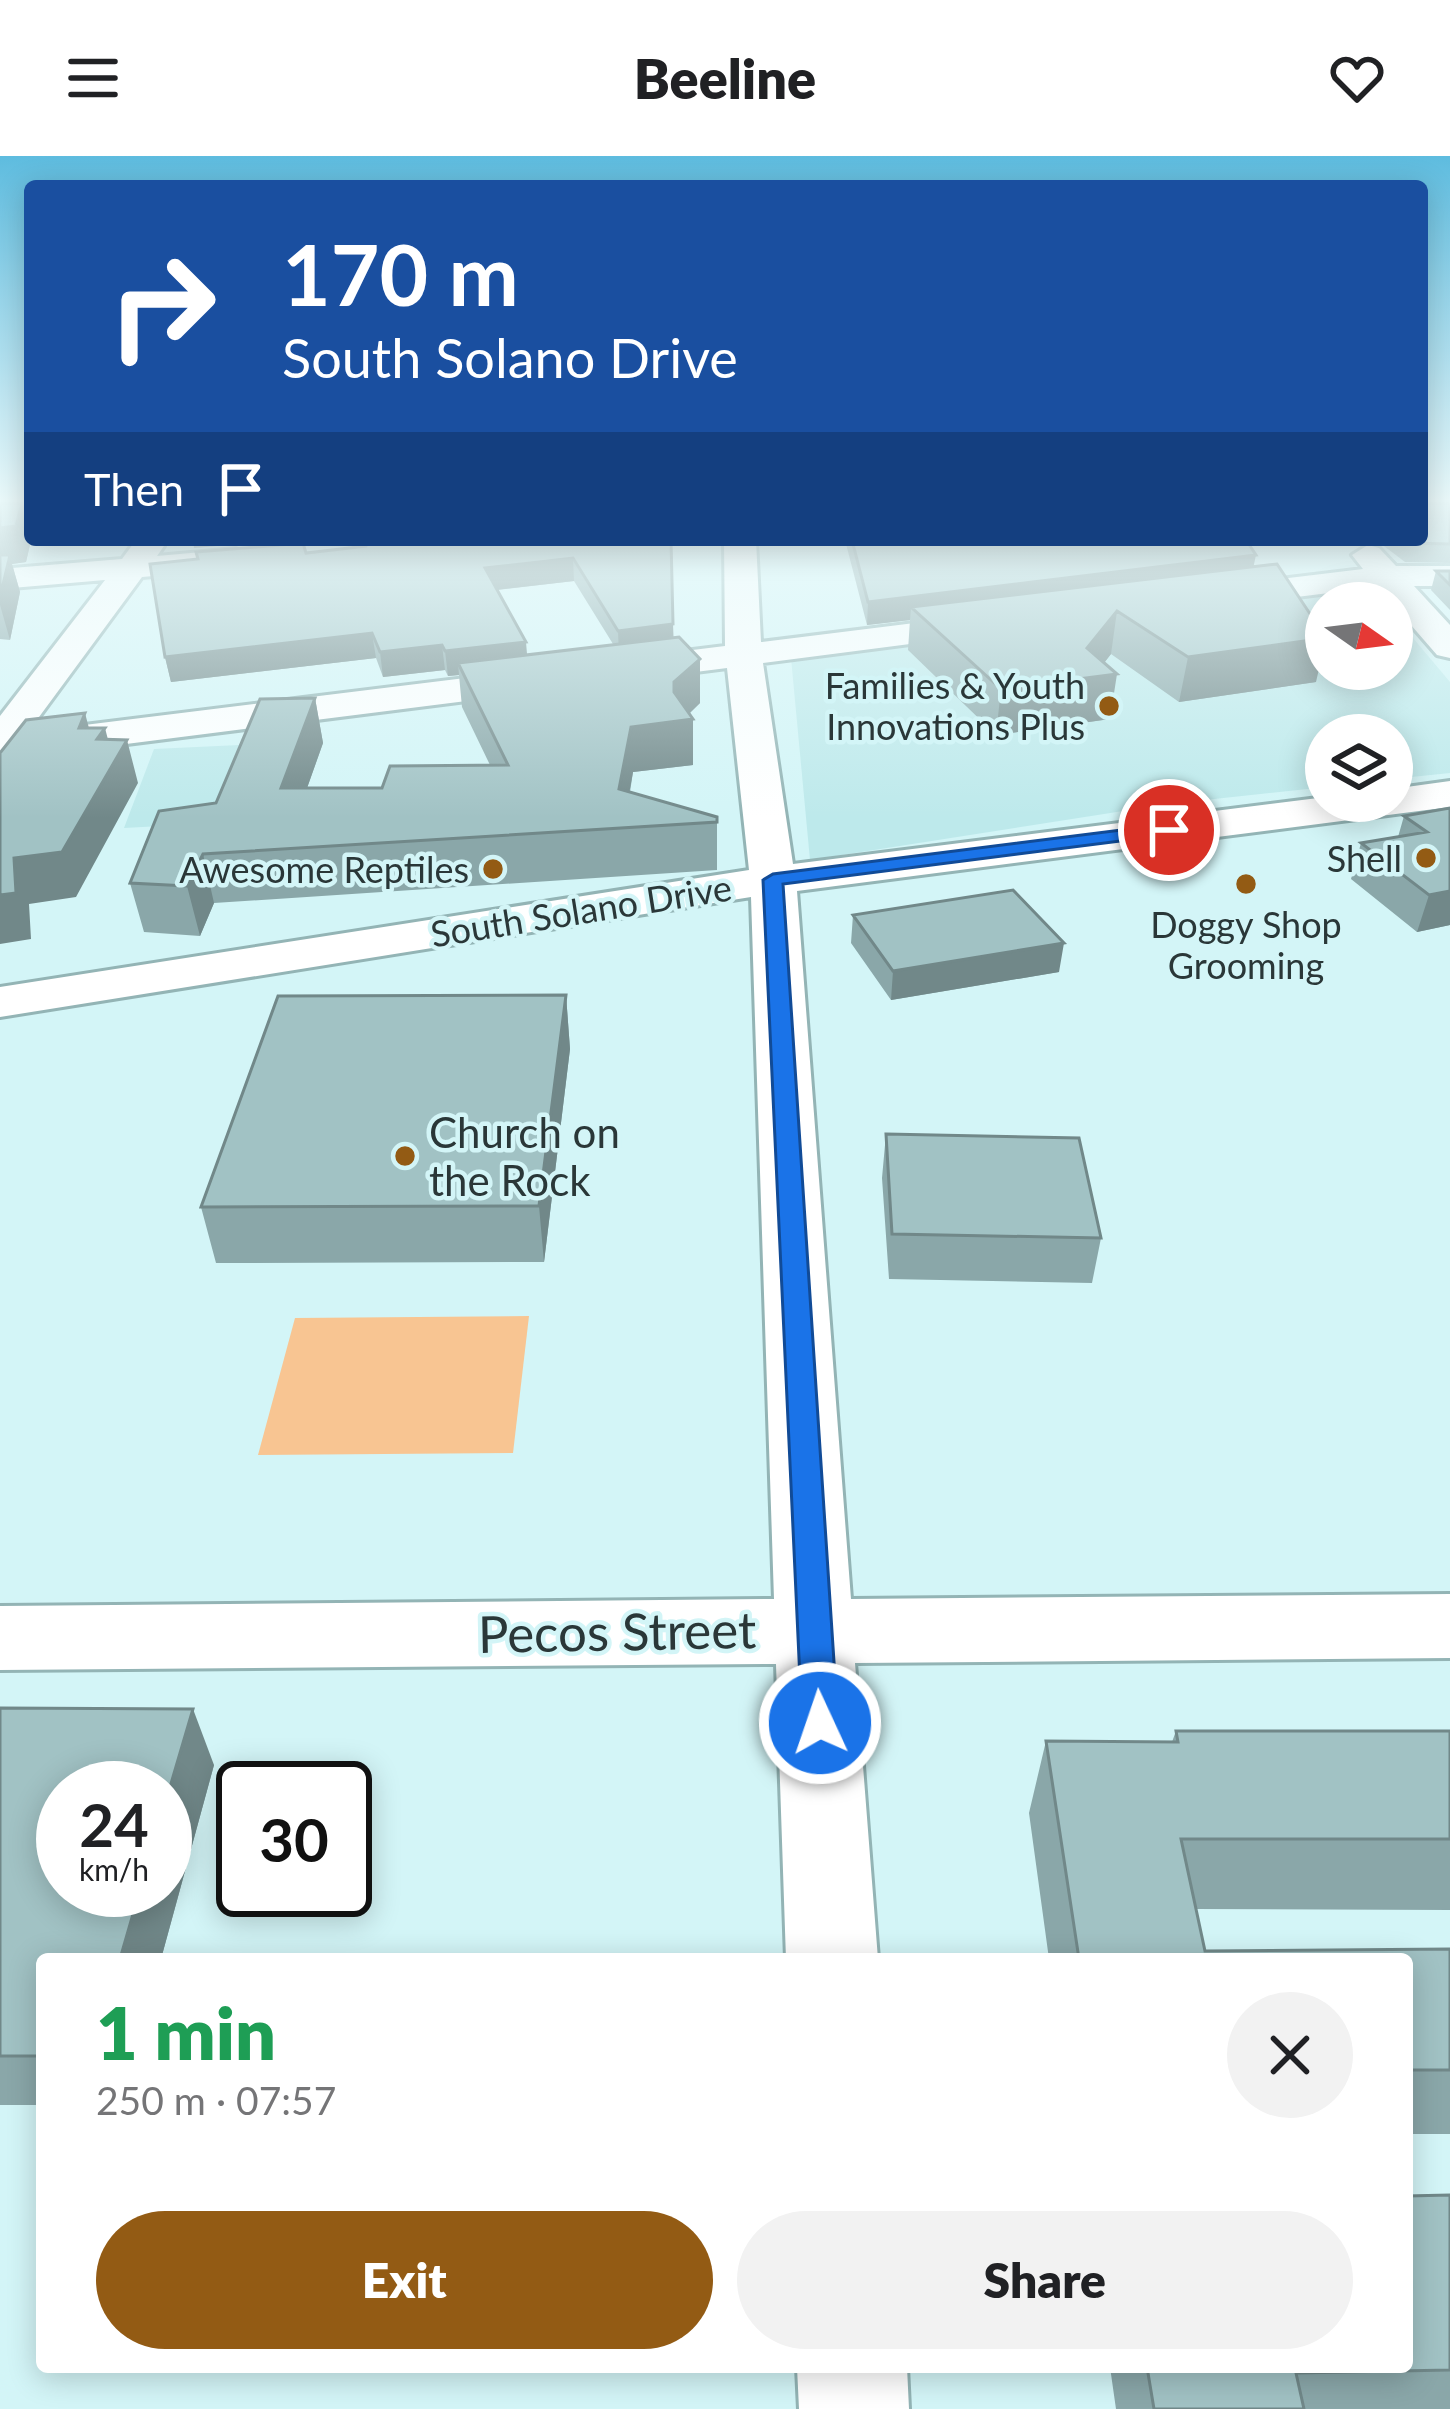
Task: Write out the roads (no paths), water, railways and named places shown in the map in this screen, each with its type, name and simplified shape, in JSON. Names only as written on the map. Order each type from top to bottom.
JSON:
[{"type":"street","points":[[0,745],[101,608]]},
{"type":"street","points":[[742,608],[743,653],[773,880],[832,1953]]},
{"type":"street","points":[[1415,608],[1450,647]]},
{"type":"street","points":[[0,745],[1021,620]]},
{"type":"street","name":"South Solano Drive","points":[[0,1002],[773,880],[1450,794]]},
{"type":"street","name":"Pecos Street","points":[[0,1638],[1450,1626]]},
{"type":"street","points":[[852,2373],[854,2409]]},
{"type":"place","name":"Families & Youth Innovations Plus","points":[[1109,706]]},
{"type":"place","name":"Shell","points":[[1426,858]]},
{"type":"place","name":"Awesome Reptiles","points":[[493,869]]},
{"type":"place","name":"Doggy Shop Grooming","points":[[1246,884]]},
{"type":"place","name":"Church on the Rock","points":[[405,1156]]}]
